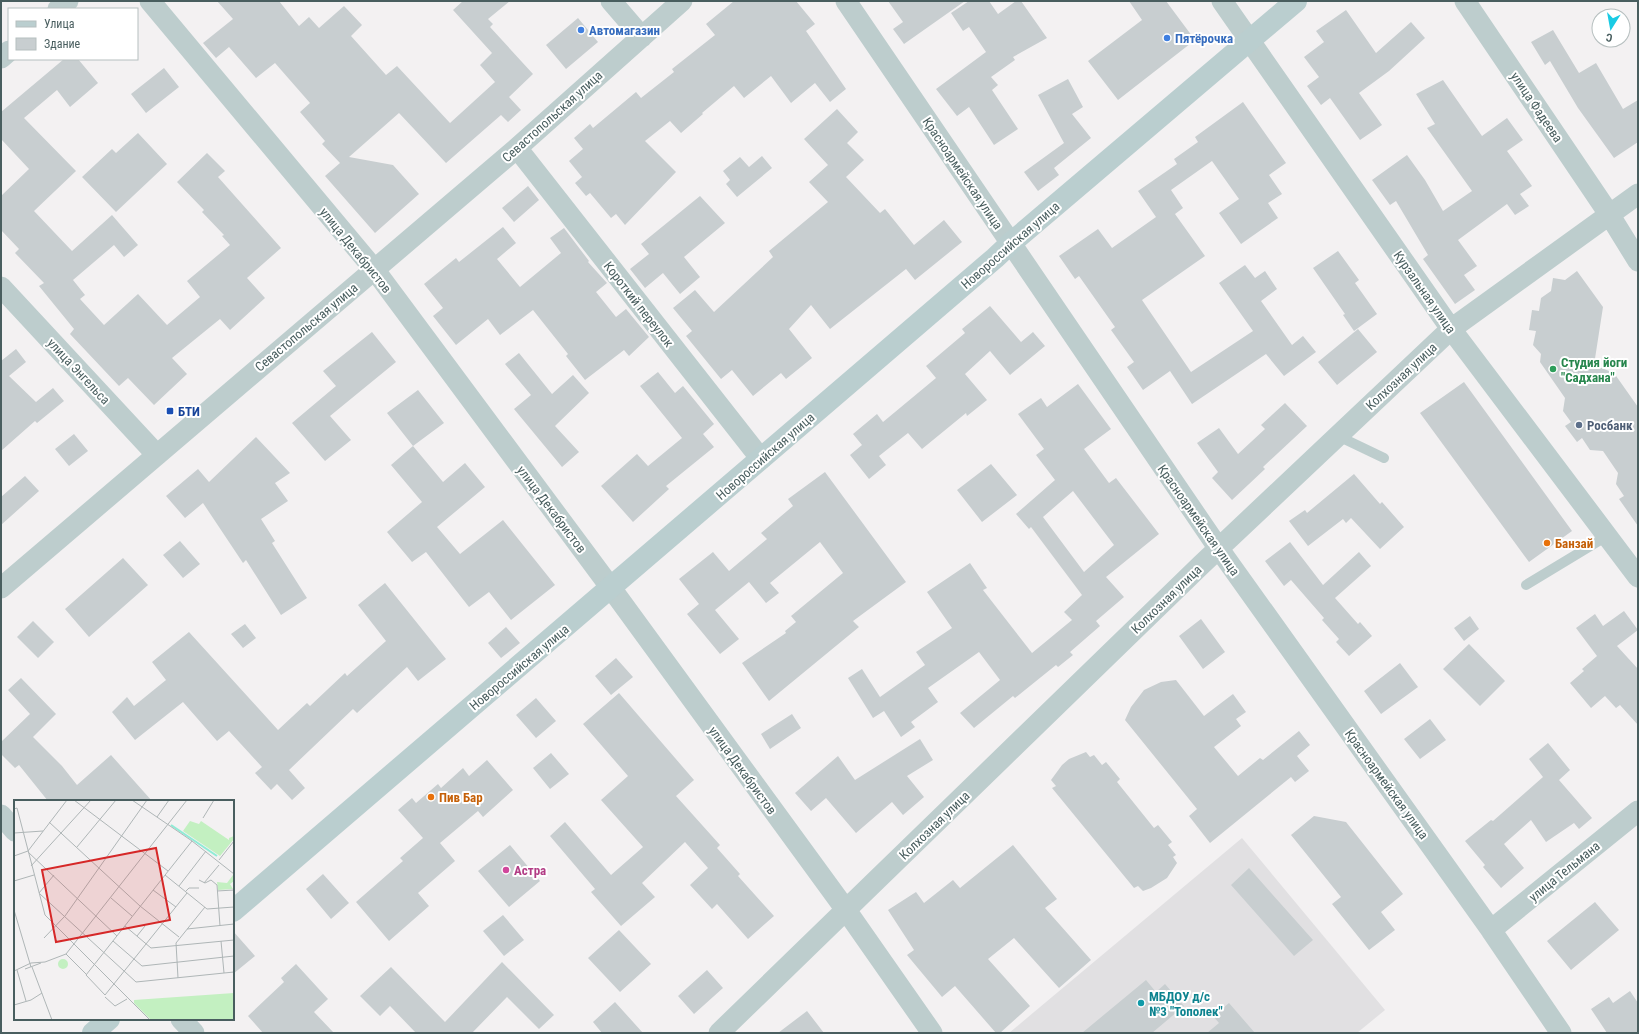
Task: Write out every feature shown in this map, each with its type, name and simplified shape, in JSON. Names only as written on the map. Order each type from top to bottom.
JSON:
[{"type":"street","points":[[59,8],[68,1]]},
{"type":"street","name":"улица Декабристов","points":[[150,1],[374,269],[611,588],[846,910],[932,1033]]},
{"type":"street","points":[[611,1],[642,37]]},
{"type":"street","name":"Севастопольская улица","points":[[1,588],[517,148],[682,1]]},
{"type":"street","name":"Красноармейская улица","points":[[846,1],[1219,549],[1491,930],[1561,1033]]},
{"type":"street","name":"Курзальная улица","points":[[1222,1],[1248,41],[1451,329],[1638,578]]},
{"type":"street","name":"Новороссийская улица","points":[[234,910],[1011,243],[1296,1]]},
{"type":"street","name":"улица Фадеева","points":[[1465,1],[1609,214]]},
{"type":"street","name":"Короткий переулок","points":[[517,148],[761,459]]},
{"type":"street","name":"Колхозная улица","points":[[719,1033],[1219,549],[1451,329],[1638,194]]},
{"type":"street","points":[[1609,214],[1638,261]]},
{"type":"street","name":"улица Энгельса","points":[[1,287],[157,455]]},
{"type":"street","name":"улица Тельмана","points":[[1491,930],[1638,811]]},
{"type":"street","points":[[1,815],[14,830]]},
{"type":"street","points":[[93,1033],[108,1020]]},
{"type":"street","points":[[182,1020],[194,1033]]},
{"type":"lane","points":[[1338,436],[1384,458]]},
{"type":"lane","points":[[1526,585],[1607,536]]},
{"type":"shaded area","points":[[1242,838],[1385,1010],[1357,1033],[1009,1033]]},
{"type":"building","points":[[217,1],[279,1],[299,26],[309,17],[319,28],[344,6],[362,25],[351,36],[386,75],[397,66],[450,123],[495,82],[480,65],[492,53],[453,10],[463,1],[510,1],[488,19],[493,24],[490,27],[533,74],[509,97],[521,110],[508,122],[501,115],[446,163],[399,113],[349,157],[393,165],[419,194],[375,233],[325,176],[340,163],[322,144],[325,141],[300,112],[310,103],[275,63],[256,78],[229,47],[216,58],[203,43],[233,19]]},
{"type":"building","points":[[734,1],[796,1],[815,24],[806,31],[846,89],[830,102],[815,83],[791,103],[771,76],[744,98],[734,86],[681,133],[670,121],[645,141],[676,172],[625,225],[616,214],[611,218],[590,193],[586,196],[575,183],[582,177],[569,161],[583,149],[574,138],[590,124],[593,128],[636,92],[641,98],[674,72],[672,69],[715,35],[706,24]]},
{"type":"building","points":[[888,1],[965,1],[904,44],[893,29],[903,22]]},
{"type":"building","points":[[969,1],[989,1],[998,14],[1016,1],[1021,1],[1047,38],[1013,57],[1015,60],[991,77],[998,85],[992,90],[1018,129],[994,145],[969,107],[957,116],[936,89],[986,52],[969,27],[963,31],[951,13]]},
{"type":"building","points":[[1129,1],[1166,1],[1195,40],[1118,100],[1088,61],[1142,20]]},
{"type":"building","points":[[1346,10],[1376,53],[1411,22],[1425,38],[1389,71],[1359,93],[1382,125],[1360,140],[1330,98],[1321,105],[1307,86],[1319,77],[1304,57],[1324,42],[1316,31]]},
{"type":"building","points":[[578,18],[598,42],[566,69],[546,45]]},
{"type":"building","points":[[1553,30],[1579,73],[1596,63],[1623,109],[1638,100],[1638,142],[1614,158],[1578,108],[1550,61],[1545,65],[1531,42]]},
{"type":"building","points":[[63,60],[79,60],[98,83],[70,107],[57,90],[24,118],[76,171],[34,211],[72,251],[112,215],[138,245],[124,257],[114,245],[73,280],[85,295],[80,299],[104,325],[138,294],[167,325],[200,297],[187,281],[230,245],[222,236],[224,235],[202,212],[204,210],[177,182],[207,153],[225,171],[218,177],[281,248],[247,278],[265,298],[230,330],[220,319],[172,358],[187,374],[154,405],[128,378],[119,386],[70,334],[74,329],[39,286],[44,283],[15,253],[19,249],[1,230],[1,196],[29,169],[1,139],[1,112]]},
{"type":"building","points":[[164,68],[179,87],[146,113],[131,94]]},
{"type":"building","points":[[1068,79],[1083,107],[1072,114],[1091,138],[1054,168],[1059,175],[1038,191],[1024,172],[1064,143],[1038,95]]},
{"type":"building","points":[[1443,80],[1482,136],[1507,118],[1523,140],[1507,151],[1532,186],[1520,194],[1529,206],[1515,215],[1507,204],[1458,240],[1477,266],[1464,275],[1475,290],[1455,304],[1423,259],[1428,255],[1396,201],[1390,205],[1372,180],[1407,155],[1425,180],[1443,211],[1472,191],[1427,128],[1435,124],[1416,94]]},
{"type":"building","points":[[1243,102],[1286,163],[1269,175],[1282,194],[1268,203],[1278,218],[1241,244],[1219,213],[1239,199],[1212,161],[1171,190],[1183,208],[1175,214],[1205,256],[1142,300],[1191,372],[1253,331],[1219,283],[1245,265],[1255,278],[1265,271],[1277,289],[1261,301],[1292,345],[1303,336],[1316,352],[1284,376],[1266,354],[1192,404],[1170,371],[1143,390],[1127,367],[1134,362],[1111,330],[1115,327],[1079,276],[1075,279],[1059,256],[1098,229],[1112,248],[1156,217],[1138,191],[1177,164],[1174,159],[1198,142],[1195,137]]},
{"type":"building","points":[[837,109],[858,132],[847,143],[864,160],[846,177],[880,213],[885,209],[914,245],[944,220],[962,242],[915,280],[906,269],[830,329],[811,305],[789,329],[812,358],[786,379],[781,373],[753,396],[732,370],[721,379],[686,336],[692,331],[673,308],[695,290],[714,312],[773,257],[769,251],[828,202],[809,182],[828,165],[804,139]]},
{"type":"building","points":[[138,133],[167,164],[116,212],[82,177],[112,149],[116,153]]},
{"type":"building","points":[[762,156],[772,168],[737,197],[726,184],[730,180],[723,171],[740,157],[749,167]]},
{"type":"building","points":[[528,186],[539,200],[514,222],[502,208]]},
{"type":"building","points":[[700,196],[725,223],[684,257],[700,277],[680,294],[663,273],[645,288],[630,269],[649,254],[641,244]]},
{"type":"building","points":[[503,227],[516,243],[497,259],[520,287],[561,253],[550,238],[564,228],[589,261],[588,262],[607,283],[596,292],[616,317],[626,309],[649,337],[629,356],[624,350],[585,380],[566,356],[568,354],[533,310],[500,335],[488,319],[456,345],[433,316],[443,308],[424,284],[456,258],[459,262]]},
{"type":"building","points":[[1338,251],[1359,280],[1355,283],[1377,314],[1354,331],[1343,315],[1345,314],[1313,268]]},
{"type":"building","points":[[1577,271],[1603,307],[1594,365],[1614,373],[1638,407],[1638,526],[1619,499],[1624,496],[1616,484],[1618,473],[1603,451],[1590,450],[1582,438],[1577,442],[1565,426],[1571,422],[1563,411],[1565,398],[1540,362],[1541,354],[1533,345],[1536,331],[1529,330],[1532,310],[1539,311],[1541,298],[1551,291],[1553,278],[1565,280]]},
{"type":"building","points":[[990,306],[1021,342],[1033,332],[1045,346],[1010,375],[990,351],[965,374],[987,400],[967,416],[966,413],[922,449],[908,433],[879,456],[886,465],[869,479],[850,455],[862,445],[853,434],[877,414],[883,422],[936,378],[926,366],[965,333],[962,329]]},
{"type":"building","points":[[1358,329],[1377,352],[1337,385],[1318,362]]},
{"type":"building","points":[[372,332],[396,362],[330,416],[351,440],[325,461],[292,423],[336,386],[323,371]]},
{"type":"building","points":[[16,349],[26,362],[9,376],[36,402],[53,388],[64,401],[37,423],[35,421],[1,451],[1,361]]},
{"type":"building","points":[[519,353],[552,394],[573,375],[589,393],[555,426],[579,452],[562,467],[514,409],[531,395],[505,364]]},
{"type":"building","points":[[658,372],[675,393],[683,386],[714,424],[703,434],[714,447],[666,486],[669,489],[633,522],[601,486],[637,454],[648,466],[682,438],[640,386]]},
{"type":"building","points":[[1464,382],[1572,531],[1529,562],[1420,413]]},
{"type":"building","points":[[1078,384],[1111,429],[1084,449],[1109,483],[1116,478],[1159,534],[1106,577],[1124,597],[1096,621],[1100,626],[1070,652],[1073,655],[1058,667],[1056,665],[1015,698],[1013,696],[974,728],[960,713],[1000,680],[979,652],[928,688],[938,702],[911,722],[915,727],[901,737],[884,711],[873,718],[848,678],[862,669],[880,697],[925,665],[916,652],[952,628],[927,592],[970,563],[987,588],[983,590],[1032,653],[1072,620],[1064,612],[1082,595],[1031,527],[1029,529],[1016,514],[1055,480],[1036,455],[1044,449],[1018,414],[1041,398],[1047,407]],"holes":[[[1073,491],[1114,545],[1084,572],[1043,517]]]},
{"type":"building","points":[[418,390],[444,423],[413,446],[387,413]]},
{"type":"building","points":[[1285,403],[1307,426],[1263,467],[1265,469],[1232,500],[1212,478],[1218,472],[1197,443],[1219,428],[1238,454],[1265,429],[1261,425]]},
{"type":"building","points":[[74,434],[88,451],[69,466],[55,449]]},
{"type":"building","points":[[256,437],[290,473],[275,483],[288,501],[261,519],[275,541],[272,543],[307,598],[281,615],[246,560],[243,563],[203,503],[185,518],[166,496],[198,469],[209,482]]},
{"type":"building","points":[[413,446],[443,482],[465,463],[485,487],[437,527],[460,554],[503,520],[555,585],[511,620],[489,592],[469,607],[426,552],[412,562],[387,532],[422,502],[391,465]]},
{"type":"building","points":[[991,464],[1017,495],[982,522],[957,490]]},
{"type":"building","points":[[825,472],[906,582],[853,621],[859,627],[769,701],[742,663],[786,633],[785,631],[796,622],[791,616],[843,573],[820,542],[770,583],[779,593],[766,603],[749,582],[715,610],[739,639],[720,654],[687,614],[699,604],[679,579],[713,552],[729,571],[767,539],[761,533],[793,506],[788,499]]},
{"type":"building","points":[[1354,474],[1380,504],[1382,502],[1404,527],[1380,549],[1351,518],[1346,523],[1343,519],[1308,546],[1289,521],[1305,510],[1307,513]]},
{"type":"building","points":[[25,476],[39,491],[1,525],[1,497]]},
{"type":"building","points":[[180,541],[200,564],[183,578],[163,555]]},
{"type":"building","points":[[1290,542],[1323,585],[1359,552],[1371,566],[1335,598],[1358,624],[1360,622],[1372,636],[1349,656],[1336,642],[1339,639],[1322,620],[1324,618],[1291,580],[1284,586],[1265,561]]},
{"type":"building","points":[[123,558],[148,585],[89,637],[65,609]]},
{"type":"building","points":[[385,583],[446,659],[418,681],[407,667],[357,713],[353,709],[289,770],[305,788],[292,800],[277,784],[271,790],[255,773],[262,767],[229,731],[217,741],[183,702],[135,740],[112,712],[127,697],[134,706],[166,680],[152,662],[189,632],[278,730],[307,703],[310,706],[345,673],[347,676],[386,641],[358,605]]},
{"type":"building","points":[[1624,611],[1638,630],[1617,646],[1638,669],[1638,725],[1620,705],[1616,708],[1605,696],[1591,708],[1570,683],[1584,671],[1582,669],[1597,656],[1576,628],[1595,614],[1603,626]]},
{"type":"building","points":[[1470,616],[1479,629],[1464,641],[1454,628]]},
{"type":"building","points":[[1201,619],[1225,652],[1203,669],[1179,636]]},
{"type":"building","points":[[33,621],[54,642],[38,658],[17,637]]},
{"type":"building","points":[[245,624],[256,638],[243,648],[231,634]]},
{"type":"building","points":[[506,627],[520,643],[501,658],[488,643]]},
{"type":"building","points":[[1469,644],[1505,681],[1480,706],[1443,669]]},
{"type":"building","points":[[616,658],[633,677],[611,695],[595,676]]},
{"type":"building","points":[[1400,663],[1418,687],[1381,714],[1364,691]]},
{"type":"building","points":[[21,678],[56,714],[33,737],[62,766],[77,785],[111,755],[151,800],[47,800],[19,765],[15,768],[1,754],[1,742],[30,714],[8,690]]},
{"type":"building","points":[[1176,680],[1204,716],[1233,694],[1246,712],[1236,719],[1241,726],[1214,747],[1238,776],[1260,758],[1263,760],[1299,731],[1310,745],[1297,756],[1309,771],[1295,782],[1291,777],[1210,843],[1189,816],[1197,809],[1125,720],[1131,707],[1144,690],[1161,682]]},
{"type":"building","points":[[619,693],[694,780],[676,796],[720,845],[717,848],[740,874],[738,876],[774,916],[748,939],[717,904],[712,909],[690,885],[708,868],[685,842],[642,883],[655,897],[621,926],[591,892],[595,889],[550,836],[565,822],[611,875],[643,847],[601,800],[628,776],[583,724]]},
{"type":"building","points":[[536,698],[556,721],[536,738],[516,715]]},
{"type":"building","points":[[792,714],[801,728],[770,749],[761,734]]},
{"type":"building","points":[[1430,719],[1446,740],[1420,759],[1404,739]]},
{"type":"building","points":[[920,739],[933,760],[907,776],[924,797],[903,815],[892,802],[856,833],[826,798],[811,811],[795,793],[838,756],[855,780]]},
{"type":"building","points":[[1548,743],[1570,770],[1559,780],[1592,818],[1579,829],[1574,823],[1546,842],[1531,820],[1504,844],[1524,868],[1501,888],[1483,867],[1485,865],[1465,841],[1491,820],[1493,821],[1543,777],[1529,759]]},
{"type":"building","points":[[1086,752],[1090,757],[1094,755],[1102,765],[1106,762],[1120,779],[1117,782],[1154,828],[1158,825],[1172,842],[1168,845],[1176,855],[1173,857],[1177,863],[1167,878],[1151,888],[1143,891],[1138,886],[1134,888],[1052,788],[1056,786],[1051,780],[1062,765],[1069,759]]},
{"type":"building","points":[[551,753],[569,774],[550,789],[533,768]]},
{"type":"building","points":[[487,760],[513,790],[483,817],[478,811],[440,843],[455,861],[418,893],[429,906],[389,941],[356,902],[403,861],[400,858],[423,838],[398,810],[412,798],[416,803],[438,784],[441,788],[463,768],[469,776]]},
{"type":"building","points":[[1314,816],[1346,822],[1403,894],[1381,912],[1395,930],[1369,950],[1332,904],[1341,897],[1291,835]]},
{"type":"building","points":[[510,845],[540,881],[509,907],[478,871]]},
{"type":"building","points":[[1013,845],[1057,899],[1045,908],[1091,960],[1059,988],[1014,938],[988,959],[1030,1006],[1000,1033],[996,1033],[955,986],[942,997],[907,955],[914,950],[888,910],[916,892],[924,903],[953,880],[960,888]]},
{"type":"building","points":[[1249,868],[1313,940],[1294,956],[1231,885]]},
{"type":"building","points":[[323,874],[349,903],[331,919],[306,889]]},
{"type":"building","points":[[1595,902],[1619,930],[1571,970],[1547,941]]},
{"type":"building","points":[[503,915],[524,940],[504,956],[483,931]]},
{"type":"building","points":[[619,930],[651,964],[620,992],[588,958]]},
{"type":"building","points":[[234,932],[255,956],[234,973]]},
{"type":"building","points":[[502,962],[554,1015],[539,1029],[507,997],[472,1033],[416,1033],[390,1006],[380,1016],[360,996],[391,967],[445,1022]]},
{"type":"building","points":[[296,964],[328,999],[314,1012],[334,1033],[263,1033],[248,1016],[284,982],[281,978]]},
{"type":"building","points":[[707,970],[723,988],[694,1014],[678,996]]},
{"type":"building","name":"МБДОУ д/с №3 \"Тополек\"","points":[[1146,980],[1156,992],[1165,984],[1184,1006],[1152,1033],[1082,1033]]},
{"type":"building","points":[[1630,991],[1638,1003],[1638,1033],[1607,1033],[1591,1009],[1609,997],[1613,1003]]},
{"type":"building","points":[[615,1002],[643,1033],[602,1033],[593,1022]]},
{"type":"building","points":[[1229,1003],[1255,1033],[1207,1033],[1219,1023],[1213,1016]]},
{"type":"building","points":[[807,1011],[824,1033],[778,1033]]},
{"type":"place","name":"Автомагазин","points":[[581,30]]},
{"type":"place","name":"Пятёрочка","points":[[1167,38]]},
{"type":"place","name":"Студия йоги \"Садхана\"","points":[[1553,369]]},
{"type":"place","name":"БТИ","points":[[170,411]]},
{"type":"place","name":"Росбанк","points":[[1579,425]]},
{"type":"place","name":"Банзай","points":[[1547,543]]},
{"type":"place","name":"Пив Бар","points":[[431,797]]},
{"type":"place","name":"Астра","points":[[506,870]]},
{"type":"place","name":"МБДОУ д/с №3 \"Тополек\"","points":[[1141,1003]]}]
